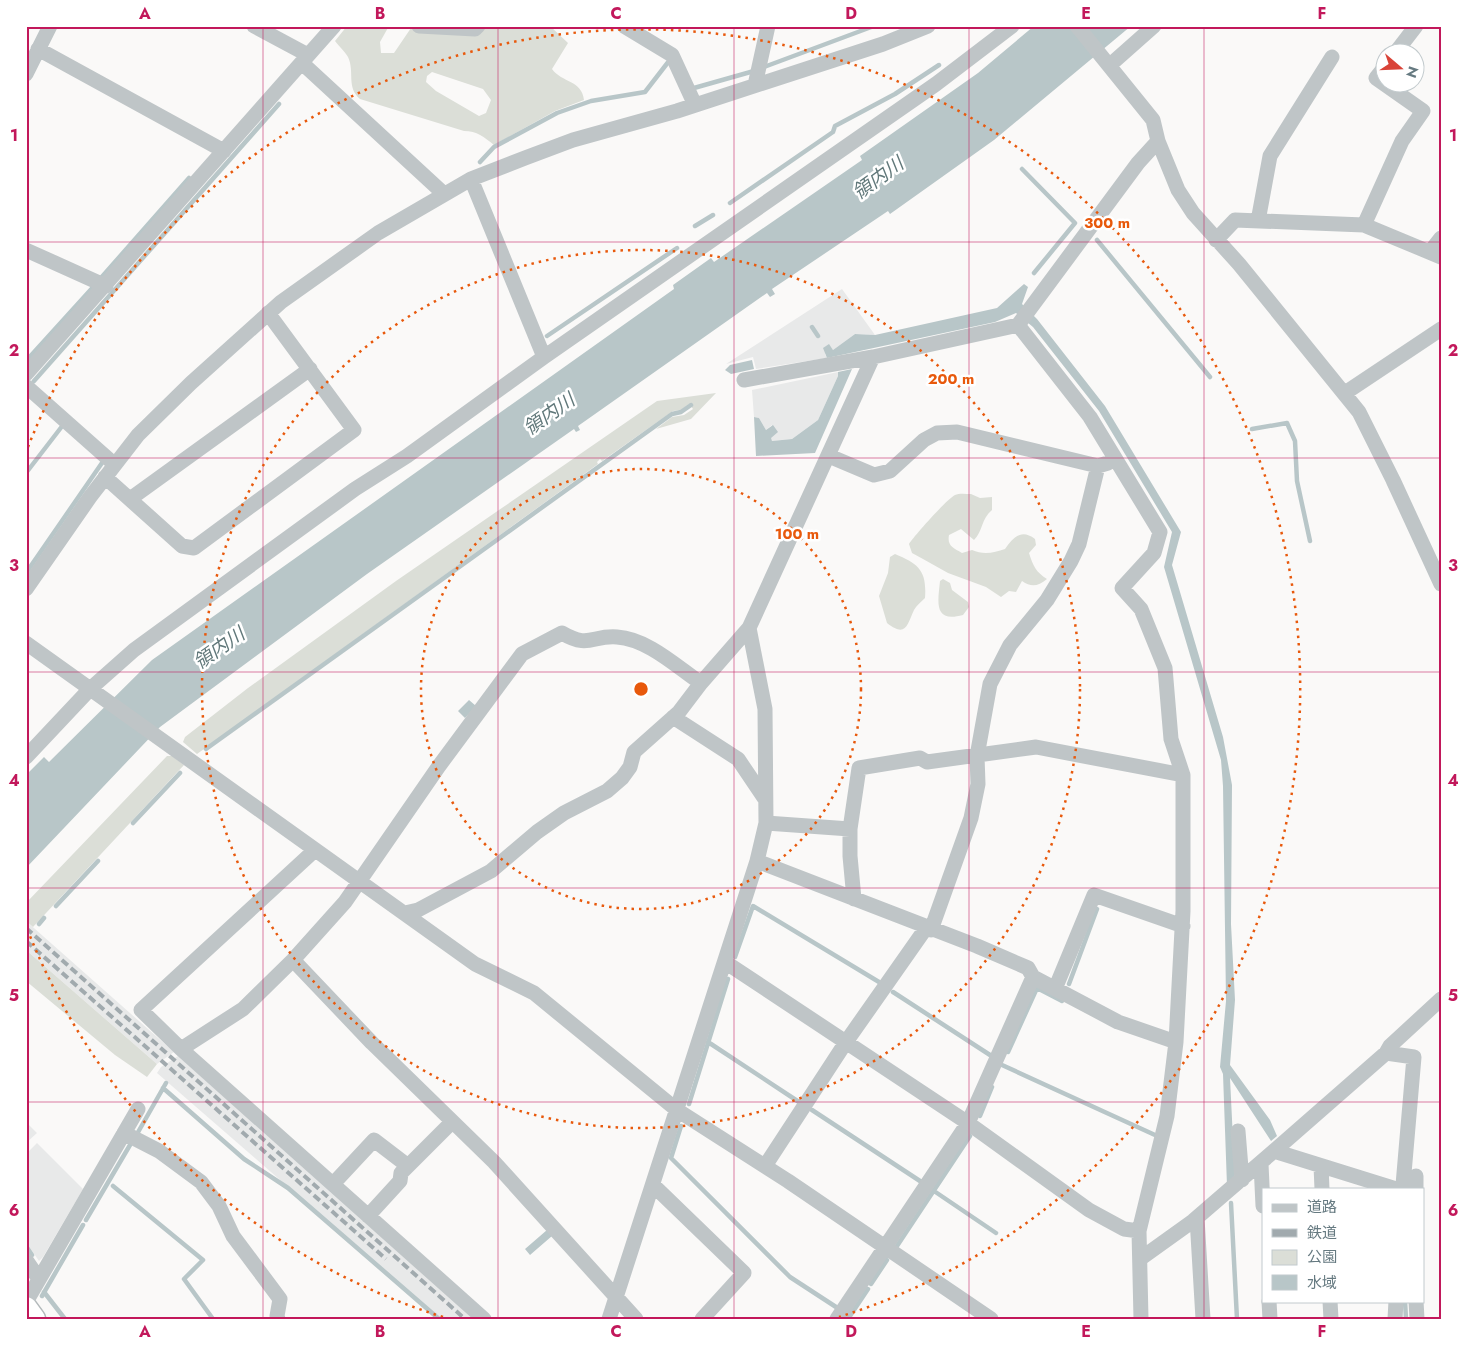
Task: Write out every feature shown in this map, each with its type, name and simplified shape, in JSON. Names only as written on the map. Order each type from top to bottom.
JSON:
[{"type":"highway","points":[[26,1308],[34,1319]]},
{"type":"street","points":[[26,74],[50,26]]},
{"type":"street","points":[[254,26],[305,59],[443,193]]},
{"type":"street","points":[[26,374],[106,286],[334,26]]},
{"type":"street","points":[[419,26],[475,29],[478,26]]},
{"type":"street","points":[[624,26],[672,55],[695,105]]},
{"type":"street","points":[[755,85],[768,26]]},
{"type":"street","points":[[26,589],[114,464],[138,435],[171,402],[268,313],[339,258],[443,193],[471,179],[573,140],[695,105],[883,44],[928,26]]},
{"type":"street","points":[[26,757],[90,689],[134,650],[355,489],[407,456],[544,357],[936,84],[1012,26]]},
{"type":"street","points":[[1077,26],[1153,120],[1158,141],[1178,190],[1193,213],[1239,264],[1359,412],[1435,553],[1441,584]]},
{"type":"street","points":[[1107,62],[1154,26]]},
{"type":"street","points":[[1404,42],[1416,26]]},
{"type":"street","points":[[38,49],[224,151]]},
{"type":"street","points":[[1258,221],[1270,156],[1332,57]]},
{"type":"street","points":[[1364,225],[1402,141],[1423,111],[1396,92]]},
{"type":"street","points":[[744,380],[873,357],[1024,318],[1138,163],[1158,141]]},
{"type":"street","points":[[471,179],[544,357]]},
{"type":"street","points":[[1216,240],[1235,220],[1364,225],[1436,255],[1441,238]]},
{"type":"street","points":[[26,250],[106,286]]},
{"type":"street","points":[[105,477],[182,546],[194,548],[354,430],[268,313]]},
{"type":"street","points":[[1024,318],[1090,417],[1160,532],[1154,554],[1122,588],[1141,609],[1165,668],[1171,739],[1183,775],[1183,926],[1176,1042],[1167,1116],[1139,1231],[1141,1319]]},
{"type":"street","points":[[1345,393],[1441,329]]},
{"type":"street","points":[[405,913],[418,910],[491,871],[537,832],[564,813],[607,791],[622,778],[630,767],[634,752],[673,717],[749,628],[873,357]]},
{"type":"street","points":[[130,499],[310,369]]},
{"type":"street","points":[[26,386],[114,464]]},
{"type":"street","points":[[829,456],[874,474],[890,471],[924,440],[937,433],[957,432],[1098,466],[1116,460]]},
{"type":"street","points":[[765,1166],[846,1042],[928,929],[971,818],[978,784],[977,756],[990,684],[1010,645],[1047,600],[1071,561],[1079,544],[1098,466]]},
{"type":"street","points":[[609,1319],[757,861],[766,822],[765,709],[749,628]]},
{"type":"street","points":[[180,1049],[242,1009],[293,960],[333,917],[522,654],[562,633],[577,642],[618,637],[638,643],[652,650],[701,683]]},
{"type":"street","points":[[26,643],[475,964],[534,993],[677,1110],[765,1166],[991,1319]]},
{"type":"street","points":[[673,717],[738,759],[766,801]]},
{"type":"street","points":[[854,900],[850,856],[850,829],[859,768],[920,758],[927,762],[1036,747],[1183,775]]},
{"type":"street","points":[[766,822],[850,829]]},
{"type":"street","points":[[315,850],[141,1010],[180,1049],[484,1319]]},
{"type":"street","points":[[757,861],[928,929],[977,946],[1028,968],[1033,978],[1118,1022],[1176,1042]]},
{"type":"street","points":[[1055,989],[1094,895],[1183,926]]},
{"type":"street","points":[[293,960],[452,1122],[494,1162],[636,1319]]},
{"type":"street","points":[[725,962],[968,1122],[1089,1210],[1124,1229],[1139,1231]]},
{"type":"street","points":[[837,1319],[968,1122],[1033,978]]},
{"type":"street","points":[[1140,1260],[1197,1218],[1261,1164],[1386,1053],[1390,1046],[1441,999]]},
{"type":"street","points":[[1274,1151],[1403,1188],[1414,1058],[1386,1053]]},
{"type":"street","points":[[26,1302],[138,1109]]},
{"type":"street","points":[[368,1216],[400,1181],[401,1173],[452,1122]]},
{"type":"street","points":[[1238,1131],[1242,1180]]},
{"type":"street","points":[[124,1132],[159,1151],[201,1182],[219,1206],[233,1236],[280,1299],[276,1316],[278,1319]]},
{"type":"street","points":[[333,1184],[374,1140],[408,1166]]},
{"type":"street","points":[[1261,1164],[1262,1188]]},
{"type":"street","points":[[1321,1166],[1322,1188]]},
{"type":"street","points":[[653,1185],[744,1273],[702,1319]]},
{"type":"street","points":[[1197,1218],[1203,1319]]},
{"type":"street","points":[[26,1260],[39,1279]]},
{"type":"street","points":[[1269,1302],[1270,1319]]},
{"type":"street","points":[[1330,1302],[1331,1319]]},
{"type":"street","points":[[1395,1319],[1396,1302]]},
{"type":"street","points":[[1416,1302],[1417,1319]]},
{"type":"shaded area","points":[[842,289],[875,335],[855,334],[833,350],[829,345],[825,354],[827,358],[756,369],[753,357],[726,364]]},
{"type":"shaded area","points":[[838,372],[838,376],[818,420],[792,439],[772,441],[770,438],[772,425],[766,430],[759,418],[754,417],[752,390]]},
{"type":"shaded area","points":[[26,921],[174,1052],[157,1064],[26,950]]},
{"type":"shaded area","points":[[178,1056],[475,1319],[440,1319],[157,1073],[161,1067]]},
{"type":"shaded area","points":[[26,1122],[37,1133],[26,1143]]},
{"type":"shaded area","points":[[37,1143],[83,1189],[39,1261],[26,1242],[26,1154]]},
{"type":"green space","points":[[347,26],[389,26],[380,42],[381,53],[394,53],[411,28],[416,31],[483,26],[550,26],[568,43],[552,69],[556,74],[576,85],[580,89],[584,100],[555,111],[494,145],[477,133],[464,131],[360,99],[353,89],[348,57],[335,41]],"holes":[[[432,72],[483,89],[491,100],[486,113],[479,116],[436,91],[426,82],[427,76]]]},
{"type":"green space","points":[[716,393],[691,419],[656,429],[672,417],[684,415],[693,409],[689,404],[681,410],[673,411],[602,461],[600,459],[597,462],[598,464],[197,754],[183,742],[185,737],[248,688],[396,581],[657,401]]},
{"type":"green space","points":[[957,494],[971,494],[980,498],[992,497],[992,510],[986,517],[974,540],[961,529],[949,535],[951,546],[962,553],[972,550],[980,553],[993,552],[1005,549],[1019,535],[1030,536],[1035,539],[1036,545],[1029,553],[1040,574],[1047,579],[1035,585],[1029,585],[1022,581],[1016,592],[1009,591],[1001,597],[986,587],[948,573],[912,553],[909,544],[945,503]]},
{"type":"green space","points":[[895,554],[916,565],[925,581],[925,598],[915,608],[907,625],[902,629],[887,623],[879,596],[888,573],[890,557]]},
{"type":"green space","points":[[943,579],[950,583],[952,590],[968,602],[969,607],[963,615],[946,616],[939,609],[940,581]]},
{"type":"green space","points":[[167,756],[172,756],[184,765],[33,927],[26,921],[26,903]]},
{"type":"green space","points":[[26,950],[157,1064],[147,1077],[115,1055],[26,981]]},
{"type":"water","name":"領内川","points":[[1034,26],[1131,26],[994,140],[890,214],[888,211],[772,289],[775,294],[770,297],[767,293],[578,426],[580,430],[576,432],[574,429],[367,574],[160,727],[26,868],[26,775],[44,757],[49,762],[152,660],[674,289],[673,285],[711,258],[714,262],[862,160],[860,156],[978,73]]},
{"type":"water","points":[[1024,284],[1028,287],[1022,304],[1037,319],[1105,406],[1181,532],[1172,565],[1223,737],[1232,785],[1231,924],[1235,1000],[1230,1065],[1270,1120],[1277,1136],[1271,1141],[1230,1078],[1235,1181],[1227,1186],[1223,1074],[1220,1067],[1226,1001],[1221,760],[1164,567],[1172,532],[1099,411],[1033,327],[1016,313],[995,322],[827,358],[823,348],[829,344],[833,350],[855,334],[875,335],[997,308]]},
{"type":"water","points":[[752,360],[754,369],[731,374],[725,370],[730,365]]},
{"type":"water","points":[[852,369],[815,453],[756,456],[754,417],[759,418],[766,430],[773,425],[778,432],[771,438],[772,441],[792,439],[818,420],[838,376],[838,372]]},
{"type":"water","points":[[469,700],[476,706],[465,718],[458,711]]},
{"type":"water","points":[[547,1230],[552,1236],[530,1255],[525,1249]]},
{"type":"waterway","points":[[764,67],[874,26]]},
{"type":"waterway","points":[[480,162],[494,147],[557,113],[591,101],[645,92],[670,62]]},
{"type":"waterway","points":[[730,203],[833,132],[835,126],[895,94],[939,65]]},
{"type":"waterway","points":[[694,88],[754,71]]},
{"type":"waterway","points":[[34,381],[279,104]]},
{"type":"waterway","points":[[1022,169],[1075,223],[1034,273]]},
{"type":"waterway","points":[[100,279],[189,178]]},
{"type":"waterway","points":[[695,226],[713,215]]},
{"type":"waterway","points":[[1097,240],[1210,377]]},
{"type":"waterway","points":[[547,336],[677,248]]},
{"type":"waterway","points":[[26,361],[95,285]]},
{"type":"waterway","points":[[812,327],[818,336]]},
{"type":"waterway","points":[[206,749],[672,414],[681,412],[691,405]]},
{"type":"waterway","points":[[1252,429],[1287,423],[1295,441],[1297,481],[1310,541]]},
{"type":"waterway","points":[[26,473],[63,425]]},
{"type":"waterway","points":[[26,573],[104,460]]},
{"type":"waterway","points":[[133,823],[180,773]]},
{"type":"waterway","points":[[56,906],[98,861]]},
{"type":"waterway","points":[[735,957],[753,906],[879,982]]},
{"type":"waterway","points":[[1069,984],[1097,909]]},
{"type":"waterway","points":[[39,924],[44,918]]},
{"type":"waterway","points":[[689,1104],[728,979]]},
{"type":"waterway","points":[[1008,1052],[1037,988],[1062,1001]]},
{"type":"waterway","points":[[893,992],[990,1055]]},
{"type":"waterway","points":[[708,1042],[799,1102]]},
{"type":"waterway","points":[[1002,1065],[1155,1135]]},
{"type":"waterway","points":[[137,1134],[166,1083]]},
{"type":"waterway","points":[[980,1116],[992,1087]]},
{"type":"waterway","points":[[163,1088],[244,1159],[288,1188],[439,1319]]},
{"type":"waterway","points":[[812,1110],[923,1183]]},
{"type":"waterway","points":[[681,1126],[671,1158],[790,1277],[836,1307]]},
{"type":"waterway","points":[[895,1249],[970,1136]]},
{"type":"waterway","points":[[86,1220],[130,1145]]},
{"type":"waterway","points":[[113,1186],[203,1260],[184,1279],[213,1319]]},
{"type":"waterway","points":[[934,1191],[996,1233]]},
{"type":"waterway","points":[[1231,1203],[1237,1319]]},
{"type":"waterway","points":[[42,1296],[83,1225]]},
{"type":"waterway","points":[[26,1246],[32,1255]]},
{"type":"waterway","points":[[871,1284],[887,1260]]},
{"type":"waterway","points":[[848,1319],[868,1289]]},
{"type":"waterway","points":[[44,1292],[65,1319]]},
{"type":"waterway","points":[[1405,1302],[1406,1319]]},
{"type":"railway","points":[[26,928],[465,1319]]},
{"type":"railway","points":[[26,941],[386,1259]]}]
